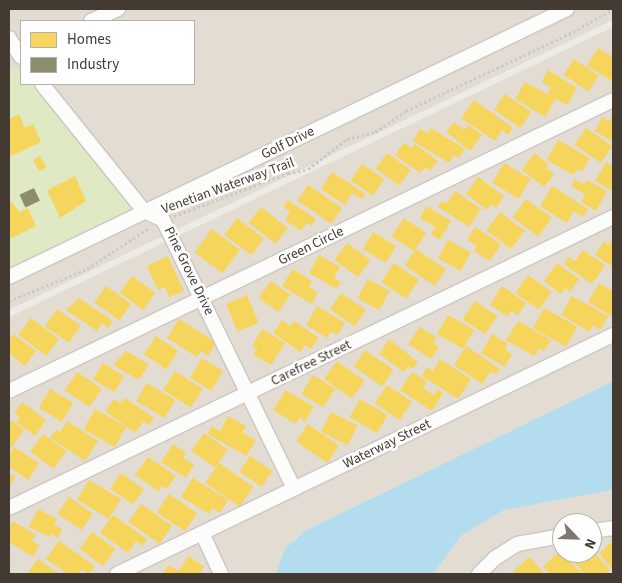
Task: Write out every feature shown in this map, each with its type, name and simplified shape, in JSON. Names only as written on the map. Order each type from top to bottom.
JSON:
[{"type":"street","points":[[93,20],[118,9]]},
{"type":"street","name":"Golf Drive","points":[[9,277],[567,9]]},
{"type":"street","points":[[9,38],[18,57]]},
{"type":"street","name":"Pine Grove Drive","points":[[43,85],[144,211],[163,220],[294,489]]},
{"type":"street","name":"Green Circle","points":[[9,391],[613,100]]},
{"type":"street","name":"Carefree Street","points":[[9,508],[613,217]]},
{"type":"street","name":"Waterway Street","points":[[117,574],[613,335]]},
{"type":"street","points":[[202,533],[221,574]]},
{"type":"street","points":[[480,574],[495,558],[518,544],[552,538]]},
{"type":"path","name":"Venetian Waterway Trail","points":[[9,300],[87,269],[163,220],[288,173],[308,168],[347,139],[375,132],[412,108],[573,32],[613,9]]},
{"type":"shaded area","points":[[9,9],[613,9],[613,20],[9,310]]},
{"type":"shaded area","points":[[613,27],[613,381],[303,532],[293,540],[276,574],[9,574],[9,317]]},
{"type":"shaded area","points":[[613,490],[613,574],[433,574],[462,535],[504,510]]},
{"type":"green space","points":[[9,68],[20,70],[20,85],[35,85],[130,203],[130,208],[128,212],[9,272]]},
{"type":"water","points":[[613,381],[613,490],[504,510],[462,535],[433,574],[276,574],[285,549],[303,532]]},
{"type":"building: Homes","points":[[598,48],[613,57],[613,81],[587,66]]},
{"type":"building: Homes","points":[[574,59],[599,76],[588,92],[563,75]]},
{"type":"building: Homes","points":[[548,70],[577,88],[567,105],[555,99],[545,117],[515,99],[525,82],[547,94],[551,88],[542,82]]},
{"type":"building: Homes","points":[[505,94],[531,112],[520,128],[494,110]]},
{"type":"building: Homes","points":[[474,100],[513,128],[508,135],[502,130],[495,141],[461,118]]},
{"type":"building: Homes","points":[[19,114],[25,128],[33,124],[41,142],[9,157],[9,119]]},
{"type":"building: Homes","points":[[613,115],[613,142],[595,131],[602,117],[609,121]]},
{"type":"building: Homes","points":[[454,122],[464,130],[468,125],[482,135],[470,151],[446,132]]},
{"type":"building: Homes","points":[[431,128],[465,149],[459,158],[454,155],[449,163],[413,141],[420,129],[427,133]]},
{"type":"building: Homes","points":[[586,128],[612,146],[601,163],[575,144]]},
{"type":"building: Homes","points":[[558,140],[590,158],[582,172],[577,169],[573,175],[547,160]]},
{"type":"building: Homes","points":[[404,143],[412,148],[415,144],[438,161],[430,171],[425,167],[420,173],[395,155]]},
{"type":"building: Homes","points":[[387,153],[410,170],[399,185],[376,168]]},
{"type":"building: Homes","points":[[534,153],[549,164],[546,168],[554,174],[544,187],[522,170]]},
{"type":"building: Homes","points":[[40,156],[46,167],[39,171],[33,160]]},
{"type":"building: Homes","points":[[606,162],[613,166],[613,191],[595,181]]},
{"type":"building: Homes","points":[[504,163],[531,179],[519,199],[492,183]]},
{"type":"building: Homes","points":[[362,164],[384,179],[373,196],[351,181]]},
{"type":"building: Homes","points":[[332,172],[366,194],[362,199],[352,193],[345,205],[321,189]]},
{"type":"building: Homes","points":[[75,176],[86,201],[60,218],[47,190]]},
{"type":"building: Homes","points":[[478,177],[504,196],[496,208],[491,204],[487,210],[466,194]]},
{"type":"building: Homes","points":[[575,179],[584,184],[587,180],[607,191],[596,211],[581,202],[585,194],[571,186]]},
{"type":"building: Homes","points":[[308,185],[342,208],[331,224],[297,201]]},
{"type":"building: Homes","points":[[552,186],[588,209],[583,217],[574,211],[567,223],[540,206]]},
{"type":"building: Homes","points":[[455,191],[481,209],[469,227],[438,207],[442,201],[447,203]]},
{"type":"building: Homes","points":[[526,199],[552,218],[538,236],[512,218]]},
{"type":"building: Homes","points":[[288,200],[316,219],[312,226],[306,223],[301,231],[285,220],[290,211],[283,207]]},
{"type":"building: Homes","points":[[11,201],[19,212],[28,208],[36,226],[12,238],[9,237],[9,202]]},
{"type":"building: Homes","points":[[426,206],[451,221],[440,240],[431,234],[435,227],[420,218]]},
{"type":"building: Homes","points":[[261,207],[288,228],[275,244],[249,223]]},
{"type":"building: Homes","points":[[500,212],[525,231],[511,249],[486,230]]},
{"type":"building: Homes","points":[[237,218],[264,238],[252,255],[224,235]]},
{"type":"building: Homes","points":[[404,218],[426,233],[414,251],[392,236]]},
{"type":"building: Homes","points":[[475,227],[501,244],[490,261],[474,251],[477,246],[467,240]]},
{"type":"building: Homes","points":[[212,229],[240,250],[222,273],[195,252]]},
{"type":"building: Homes","points":[[373,232],[396,246],[386,263],[363,249]]},
{"type":"building: Homes","points":[[448,240],[471,253],[461,271],[438,258]]},
{"type":"building: Homes","points":[[611,241],[613,242],[613,267],[595,255],[604,242],[608,245]]},
{"type":"building: Homes","points":[[347,243],[370,260],[358,277],[335,260]]},
{"type":"building: Homes","points":[[416,249],[446,269],[435,286],[405,266]]},
{"type":"building: Homes","points":[[583,250],[605,265],[592,284],[564,264],[568,257],[575,261]]},
{"type":"building: Homes","points":[[319,255],[340,267],[334,278],[341,282],[336,289],[309,273]]},
{"type":"building: Homes","points":[[168,256],[184,291],[169,297],[165,287],[158,290],[147,266]]},
{"type":"building: Homes","points":[[394,263],[419,280],[406,299],[381,282]]},
{"type":"building: Homes","points":[[557,263],[579,279],[570,292],[565,288],[561,294],[544,281]]},
{"type":"building: Homes","points":[[293,269],[312,281],[309,287],[318,292],[312,304],[282,286]]},
{"type":"building: Homes","points":[[528,275],[552,292],[539,310],[515,293]]},
{"type":"building: Homes","points":[[132,276],[155,293],[143,310],[120,293]]},
{"type":"building: Homes","points":[[368,279],[390,291],[379,310],[357,298]]},
{"type":"building: Homes","points":[[271,281],[290,295],[278,312],[259,298]]},
{"type":"building: Homes","points":[[599,283],[613,291],[613,317],[588,302]]},
{"type":"building: Homes","points":[[106,286],[131,304],[119,320],[94,302]]},
{"type":"building: Homes","points":[[502,286],[526,303],[518,315],[511,311],[508,317],[490,305]]},
{"type":"building: Homes","points":[[341,293],[366,310],[355,326],[330,310]]},
{"type":"building: Homes","points":[[247,295],[259,323],[238,332],[226,304]]},
{"type":"building: Homes","points":[[572,296],[608,316],[600,330],[593,325],[590,332],[561,315]]},
{"type":"building: Homes","points":[[79,298],[113,321],[108,328],[102,323],[97,331],[66,310]]},
{"type":"building: Homes","points":[[475,301],[497,316],[485,334],[463,319]]},
{"type":"building: Homes","points":[[317,306],[345,323],[337,335],[331,331],[327,338],[306,325]]},
{"type":"building: Homes","points":[[544,308],[577,326],[566,347],[533,328]]},
{"type":"building: Homes","points":[[57,309],[81,326],[69,343],[45,326]]},
{"type":"building: Homes","points":[[448,315],[474,330],[463,349],[437,334]]},
{"type":"building: Homes","points":[[31,318],[59,339],[46,356],[18,335]]},
{"type":"building: Homes","points":[[179,319],[216,342],[208,356],[201,351],[197,357],[167,338]]},
{"type":"building: Homes","points":[[282,320],[290,326],[294,321],[319,338],[311,349],[305,345],[300,352],[273,333]]},
{"type":"building: Homes","points":[[518,321],[551,340],[544,351],[539,348],[534,356],[506,340]]},
{"type":"building: Homes","points":[[420,327],[437,338],[433,343],[439,347],[431,359],[408,344]]},
{"type":"building: Homes","points":[[262,329],[285,343],[271,365],[253,355],[257,349],[252,346]]},
{"type":"building: Homes","points":[[13,334],[36,351],[25,366],[9,353],[9,340]]},
{"type":"building: Homes","points":[[492,334],[508,344],[505,350],[512,354],[505,367],[481,353]]},
{"type":"building: Homes","points":[[156,336],[178,351],[166,369],[144,354]]},
{"type":"building: Homes","points":[[389,339],[418,362],[413,369],[408,366],[404,372],[379,354]]},
{"type":"building: Homes","points":[[466,346],[500,369],[496,375],[491,371],[482,384],[454,365]]},
{"type":"building: Homes","points":[[365,350],[394,370],[382,386],[354,366]]},
{"type":"building: Homes","points":[[126,351],[149,364],[139,380],[113,365]]},
{"type":"building: Homes","points":[[202,358],[223,371],[211,391],[190,378]]},
{"type":"building: Homes","points":[[440,359],[471,379],[458,399],[422,376],[427,367],[433,371]]},
{"type":"building: Homes","points":[[337,361],[365,381],[352,399],[324,379]]},
{"type":"building: Homes","points":[[103,363],[124,376],[114,392],[93,379]]},
{"type":"building: Homes","points":[[175,371],[203,389],[191,407],[163,389]]},
{"type":"building: Homes","points":[[77,372],[102,389],[90,407],[65,390]]},
{"type":"building: Homes","points":[[412,372],[427,381],[423,388],[434,395],[438,389],[443,393],[432,411],[400,390]]},
{"type":"building: Homes","points":[[313,375],[335,389],[323,407],[301,394]]},
{"type":"building: Homes","points":[[147,383],[175,400],[164,418],[136,401]]},
{"type":"building: Homes","points":[[387,385],[412,402],[400,420],[375,403]]},
{"type":"building: Homes","points":[[50,389],[73,403],[62,422],[39,408]]},
{"type":"building: Homes","points":[[286,390],[314,407],[305,421],[299,418],[296,424],[273,410]]},
{"type":"building: Homes","points":[[125,398],[154,418],[149,425],[144,421],[135,433],[105,411],[114,399],[120,403]]},
{"type":"building: Homes","points":[[360,399],[388,415],[377,433],[350,417]]},
{"type":"building: Homes","points":[[22,402],[46,420],[35,436],[16,422],[20,417],[14,413]]},
{"type":"building: Homes","points":[[95,409],[126,427],[115,447],[84,429]]},
{"type":"building: Homes","points":[[331,412],[358,426],[348,445],[321,432]]},
{"type":"building: Homes","points":[[228,416],[246,426],[242,432],[256,440],[246,456],[208,434],[212,426],[220,431]]},
{"type":"building: Homes","points":[[9,419],[24,430],[11,448],[9,446]]},
{"type":"building: Homes","points":[[67,421],[98,441],[85,461],[50,438],[56,430],[60,432]]},
{"type":"building: Homes","points":[[308,424],[339,446],[327,463],[296,441]]},
{"type":"building: Homes","points":[[204,433],[228,450],[215,468],[191,451]]},
{"type":"building: Homes","points":[[43,434],[66,451],[54,469],[30,452]]},
{"type":"building: Homes","points":[[173,444],[186,453],[183,458],[194,465],[186,478],[161,462]]},
{"type":"building: Homes","points":[[14,447],[39,463],[28,480],[9,467],[9,455]]},
{"type":"building: Homes","points":[[250,456],[272,471],[262,487],[239,472]]},
{"type":"building: Homes","points":[[148,457],[176,476],[167,489],[162,486],[158,491],[135,475]]},
{"type":"building: Homes","points":[[219,463],[253,487],[240,507],[205,483]]},
{"type":"building: Homes","points":[[9,473],[15,477],[9,489]]},
{"type":"building: Homes","points":[[121,473],[144,489],[133,505],[110,489]]},
{"type":"building: Homes","points":[[193,478],[228,500],[220,513],[213,508],[209,514],[181,497]]},
{"type":"building: Homes","points":[[89,480],[121,499],[109,519],[77,500]]},
{"type":"building: Homes","points":[[169,494],[197,513],[185,531],[157,512]]},
{"type":"building: Homes","points":[[69,497],[93,514],[81,530],[58,513]]},
{"type":"building: Homes","points":[[141,504],[172,526],[160,544],[128,522]]},
{"type":"building: Homes","points":[[38,509],[57,519],[54,525],[62,529],[58,538],[51,534],[49,537],[29,527]]},
{"type":"building: Homes","points":[[113,515],[147,539],[142,546],[136,541],[128,553],[100,533]]},
{"type":"building: Homes","points":[[13,521],[36,535],[32,541],[39,545],[33,557],[9,542],[9,528]]},
{"type":"building: Homes","points":[[92,532],[115,549],[103,566],[80,549]]},
{"type":"building: Homes","points":[[59,541],[95,566],[89,574],[82,569],[79,574],[68,574],[46,559]]},
{"type":"building: Homes","points":[[613,541],[613,570],[602,557],[602,550]]},
{"type":"building: Homes","points":[[189,556],[204,567],[199,574],[162,574],[169,565],[178,571]]},
{"type":"building: Homes","points":[[529,557],[545,574],[515,574],[513,572]]},
{"type":"building: Homes","points":[[38,559],[59,574],[27,574]]},
{"type":"building: Homes","points":[[552,559],[552,563],[571,563],[581,573],[550,574],[543,567]]},
{"type":"building: Homes","points":[[602,561],[610,570],[606,574],[585,574],[575,563],[602,563]]},
{"type":"building: Industry","points":[[34,188],[40,201],[25,207],[19,195]]}]
